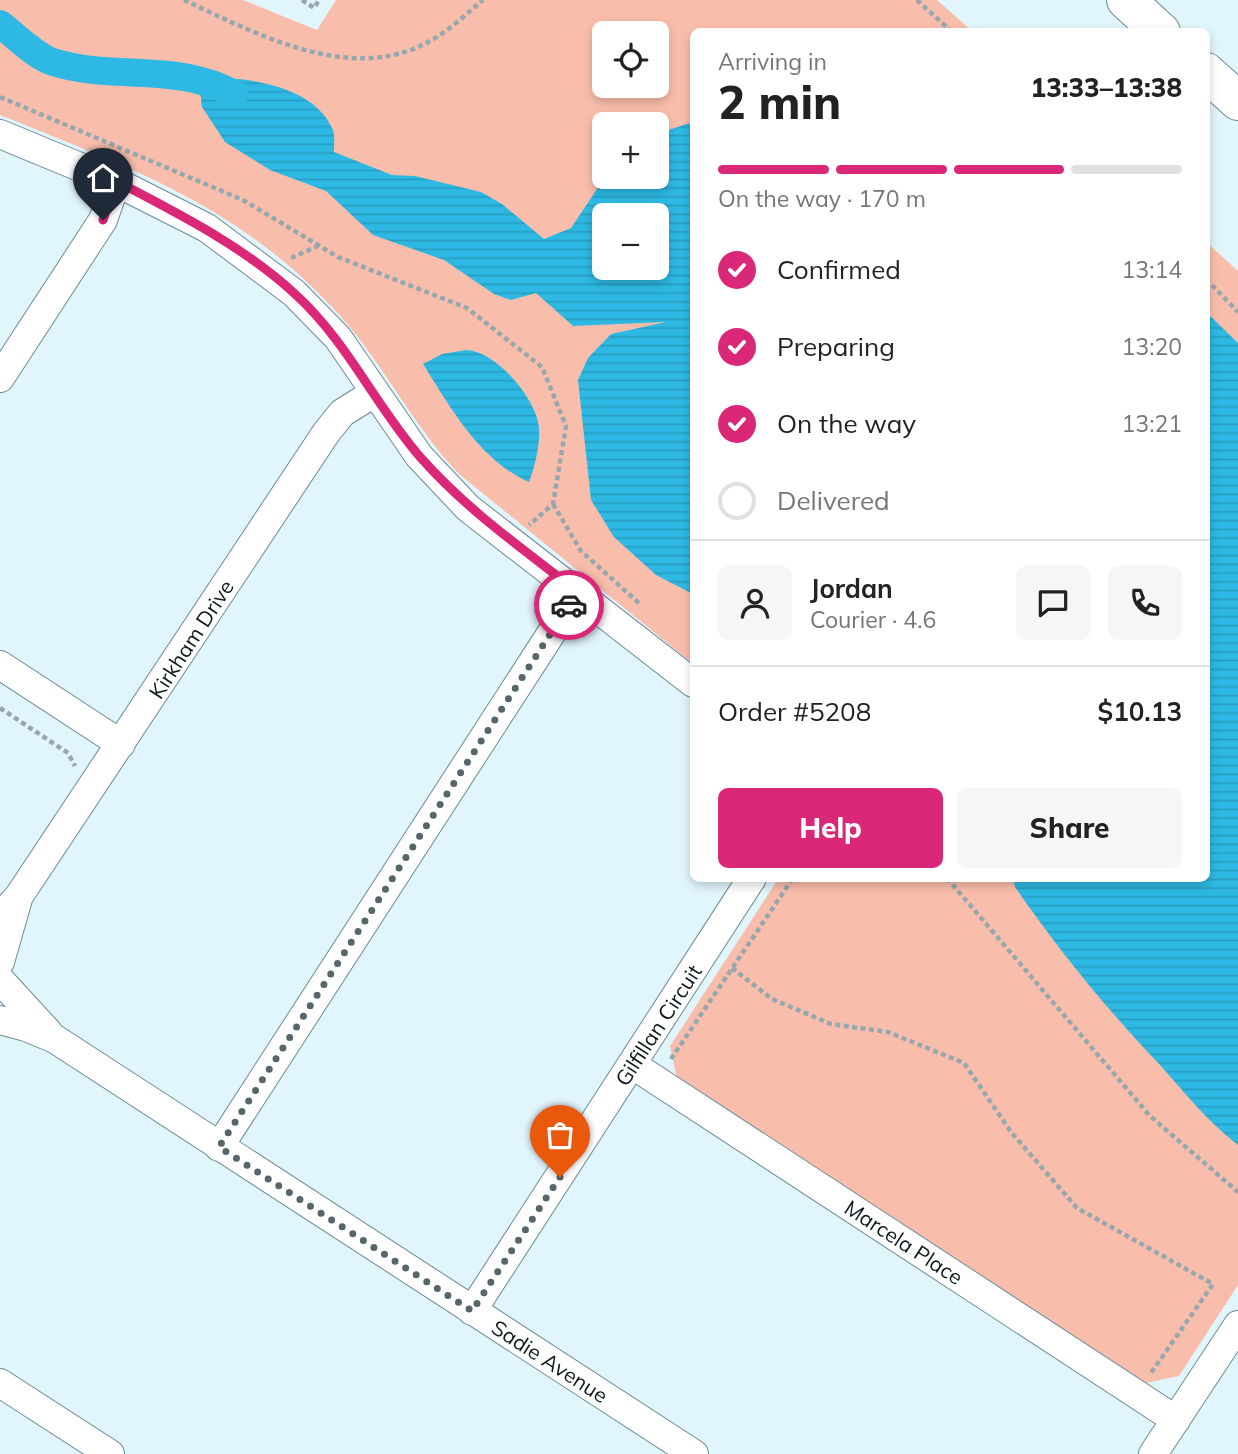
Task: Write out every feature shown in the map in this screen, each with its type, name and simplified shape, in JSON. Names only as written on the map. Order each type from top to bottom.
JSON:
[{"type":"highway","points":[[1126,0],[1157,28]]},
{"type":"highway","points":[[1210,76],[1238,101]]},
{"type":"street","points":[[0,134],[116,181],[207,228],[295,293],[338,338],[419,456],[468,508],[690,681]]},
{"type":"street","points":[[0,378],[103,220],[116,181]]},
{"type":"street","name":"Kirkham Drive","points":[[0,917],[19,896],[326,433],[342,413],[374,393]]},
{"type":"street","points":[[219,1147],[578,592]]},
{"type":"street","points":[[0,665],[121,744]]},
{"type":"street","name":"Gilfillan Circuit","points":[[472,1311],[749,882]]},
{"type":"street","name":"Kirkham Drive","points":[[0,962],[19,896]]},
{"type":"street","points":[[0,980],[0,990]]},
{"type":"street","name":"Sadie Avenue","points":[[0,980],[55,1039],[694,1454]]},
{"type":"street","name":"Sadie Avenue","points":[[0,1020],[55,1039]]},
{"type":"street","name":"Marcela Place","points":[[633,1065],[1175,1420]]},
{"type":"street","points":[[1153,1454],[1238,1325]]},
{"type":"street","points":[[0,1383],[110,1454]]},
{"type":"path","points":[[184,0],[292,47],[346,57],[386,56],[427,43],[483,0]]},
{"type":"path","points":[[302,0],[314,8],[319,0]]},
{"type":"path","points":[[917,0],[948,28]]},
{"type":"path","points":[[0,97],[243,200],[338,257],[467,308],[542,367],[566,426],[553,503],[511,541]]},
{"type":"path","points":[[1210,283],[1238,312]]},
{"type":"path","points":[[553,503],[581,551],[647,611]]},
{"type":"path","points":[[0,708],[68,753],[77,769]]},
{"type":"path","points":[[657,1080],[790,882]]},
{"type":"path","points":[[950,882],[1150,1116],[1238,1192]]},
{"type":"path","points":[[732,968],[772,999],[831,1024],[888,1032],[964,1063],[1011,1132],[1077,1208],[1213,1284],[1136,1394]]},
{"type":"shaded area","points":[[0,0],[243,0],[317,30],[336,0],[937,0],[969,28],[690,28],[690,662],[459,474],[427,436],[357,336],[304,279],[265,246],[225,219],[140,173],[0,115]]},
{"type":"shaded area","points":[[1210,246],[1238,271],[1238,1285],[1179,1376],[1146,1383],[677,1079],[670,1046],[776,882],[1210,882]]},
{"type":"water","points":[[239,79],[280,87],[317,107],[334,132],[334,152],[392,175],[415,176],[481,192],[502,204],[544,239],[571,228],[597,189],[669,189],[669,130],[690,123],[690,592],[656,575],[614,537],[591,500],[578,380],[588,358],[611,334],[666,322],[573,326],[536,293],[511,300],[494,294],[444,260],[373,235],[326,191],[270,170],[225,142],[202,107],[199,82]]},
{"type":"water","points":[[1210,316],[1238,343],[1238,1145],[1197,1107],[1102,1001],[1014,882],[1210,882]]},
{"type":"water","points":[[466,350],[477,352],[501,367],[513,378],[531,404],[539,435],[537,456],[529,482],[511,473],[481,447],[455,415],[423,364],[442,354]]},
{"type":"waterway","points":[[0,24],[33,51],[53,62],[99,71],[191,78],[234,94]]},
{"type":"way so far","points":[[560,1177],[472,1311],[219,1147],[569,605]]},
{"type":"route","points":[[103,220],[116,181],[207,228],[295,293],[338,338],[419,456],[468,508],[578,592],[569,605]]}]
